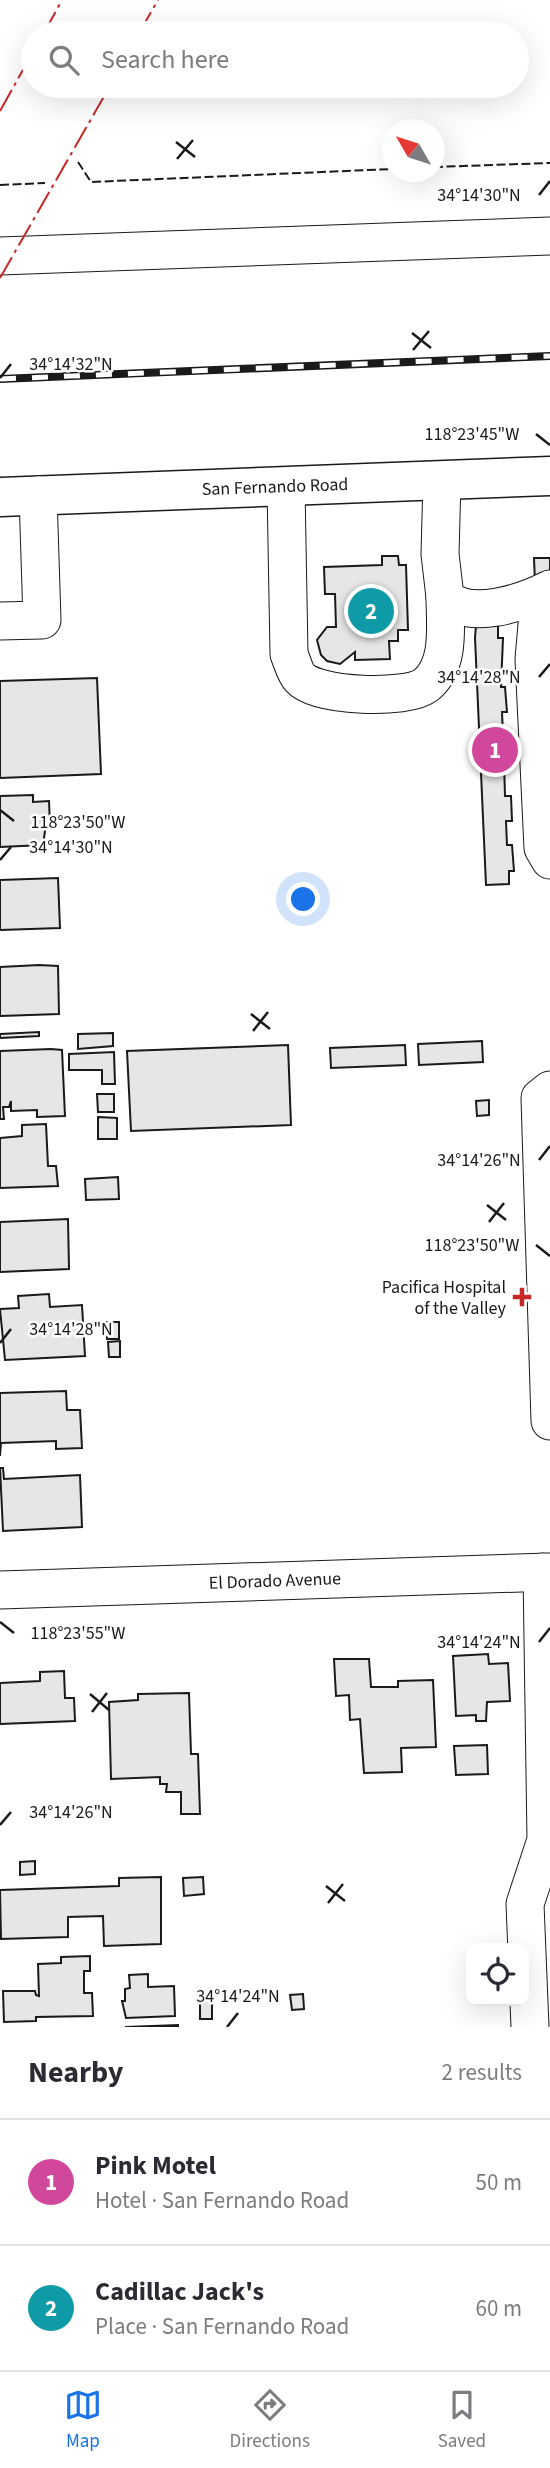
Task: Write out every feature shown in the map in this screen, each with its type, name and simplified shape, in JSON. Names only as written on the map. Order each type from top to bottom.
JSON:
[{"type":"main road","name":"San Fernando Road","points":[[0,497],[550,476]]},
{"type":"street","points":[[0,256],[550,236]]},
{"type":"street","points":[[286,487],[289,654],[301,679],[323,691],[406,694],[427,684],[444,653],[445,597],[440,554],[442,481]]},
{"type":"street","points":[[0,621],[42,620],[38,495]]},
{"type":"street","points":[[445,597],[454,606],[479,608],[532,598],[550,589]]},
{"type":"street","points":[[550,599],[537,625],[534,659],[543,848],[550,860]]},
{"type":"street","points":[[550,1090],[540,1098],[550,1421]]},
{"type":"street","points":[[530,2027],[525,1904],[546,1840],[546,1572]]},
{"type":"street","name":"El Dorado Avenue","points":[[0,1590],[546,1572]]},
{"type":"building","points":[[382,556],[398,556],[399,565],[406,565],[408,630],[398,630],[398,641],[389,641],[390,659],[355,660],[355,652],[340,664],[327,661],[321,655],[317,640],[327,627],[336,627],[335,594],[325,594],[324,567],[382,565]]},
{"type":"building","points":[[534,558],[550,558],[550,583],[535,583]]},
{"type":"building","points":[[498,624],[498,638],[503,638],[501,687],[505,687],[507,712],[502,712],[503,736],[508,736],[509,762],[504,762],[505,796],[511,796],[512,821],[506,821],[507,845],[512,845],[514,871],[509,871],[509,884],[486,885],[475,638],[476,625]]},
{"type":"building","points":[[97,678],[101,774],[0,778],[0,681]]},
{"type":"building","points":[[33,795],[33,802],[49,801],[50,825],[43,826],[43,845],[0,847],[0,796]]},
{"type":"building","points":[[58,878],[60,928],[0,930],[0,880]]},
{"type":"building","points":[[58,966],[59,1014],[0,1016],[0,967]]},
{"type":"building","points":[[39,1032],[39,1036],[0,1038],[0,1034]]},
{"type":"building","points":[[113,1033],[113,1046],[78,1049],[78,1034]]},
{"type":"building","points":[[482,1041],[483,1062],[419,1065],[418,1044]]},
{"type":"building","points":[[288,1045],[291,1125],[131,1131],[127,1051]]},
{"type":"building","points":[[405,1045],[406,1065],[331,1068],[330,1048]]},
{"type":"building","points":[[62,1050],[65,1116],[37,1117],[37,1110],[11,1111],[11,1101],[9,1107],[3,1107],[4,1119],[0,1119],[0,1051]]},
{"type":"building","points":[[114,1052],[115,1084],[102,1084],[102,1070],[69,1070],[69,1054]]},
{"type":"building","points":[[97,1094],[114,1094],[114,1112],[98,1112]]},
{"type":"building","points":[[489,1100],[489,1115],[477,1116],[476,1101]]},
{"type":"building","points":[[98,1117],[117,1118],[117,1139],[98,1139]]},
{"type":"building","points":[[46,1124],[48,1166],[56,1166],[58,1186],[0,1188],[0,1138],[22,1136],[22,1125]]},
{"type":"building","points":[[118,1177],[119,1199],[86,1200],[85,1179]]},
{"type":"building","points":[[68,1219],[69,1269],[0,1272],[0,1222]]},
{"type":"building","points":[[49,1294],[50,1307],[82,1305],[85,1356],[5,1360],[0,1309],[19,1308],[18,1296]]},
{"type":"building","points":[[107,1322],[119,1322],[119,1339],[107,1339]]},
{"type":"building","points":[[120,1341],[120,1357],[109,1357],[108,1342]]},
{"type":"building","points":[[66,1391],[67,1410],[80,1410],[82,1448],[56,1449],[56,1441],[1,1443],[0,1456],[0,1393]]},
{"type":"building","points":[[0,1468],[3,1468],[4,1479],[80,1475],[82,1527],[3,1531]]},
{"type":"building","points":[[488,1654],[489,1664],[508,1663],[510,1701],[487,1702],[486,1721],[476,1721],[476,1715],[456,1716],[453,1656]]},
{"type":"building","points":[[334,1659],[369,1659],[371,1687],[398,1687],[398,1681],[433,1680],[436,1747],[401,1748],[402,1772],[364,1773],[360,1719],[350,1720],[349,1695],[336,1696]]},
{"type":"building","points":[[64,1671],[65,1698],[74,1698],[75,1721],[0,1724],[0,1683],[40,1681],[40,1672]]},
{"type":"building","points":[[189,1693],[191,1754],[198,1754],[200,1814],[181,1814],[181,1792],[166,1792],[167,1784],[160,1784],[160,1777],[111,1779],[109,1702],[138,1700],[138,1694]]},
{"type":"building","points":[[487,1745],[488,1774],[456,1775],[454,1746]]},
{"type":"building","points":[[35,1861],[35,1874],[20,1875],[20,1862]]},
{"type":"building","points":[[161,1877],[161,1944],[104,1946],[103,1916],[68,1917],[68,1937],[1,1939],[0,1890],[119,1886],[119,1878]]},
{"type":"building","points":[[203,1877],[204,1894],[184,1896],[183,1878]]},
{"type":"building","points":[[90,1956],[90,1971],[84,1971],[84,1993],[92,1993],[93,2016],[36,2017],[36,2021],[4,2022],[3,1991],[35,1991],[39,1996],[38,1964],[61,1963],[61,1957]]},
{"type":"building","points":[[148,1974],[148,1987],[174,1986],[175,2016],[126,2018],[122,2001],[125,2001],[125,1989],[130,1988],[129,1975]]},
{"type":"building","points":[[200,1994],[212,1994],[212,2019],[200,2019]]},
{"type":"building","points":[[303,1994],[304,2009],[292,2010],[290,1995]]},
{"type":"building","points":[[178,2025],[178,2027],[125,2027]]},
{"type":"railway","points":[[0,379],[550,356]]},
{"type":"fence","points":[[78,162],[91,182],[382,169]]},
{"type":"fence","points":[[445,167],[550,163]]},
{"type":"fence","points":[[0,185],[45,183]]},
{"type":"power","points":[[51,21],[62,0]]},
{"type":"power","points":[[146,21],[158,0]]},
{"type":"power","points":[[0,111],[21,73]]},
{"type":"power","points":[[0,278],[103,98]]},
{"type":"place","name":"Cadillac Jack's","points":[[371,611]]},
{"type":"place","name":"Pink Motel","points":[[495,750]]},
{"type":"place","name":"Pacifica Hospital of the Valley","points":[[522,1297]]}]
